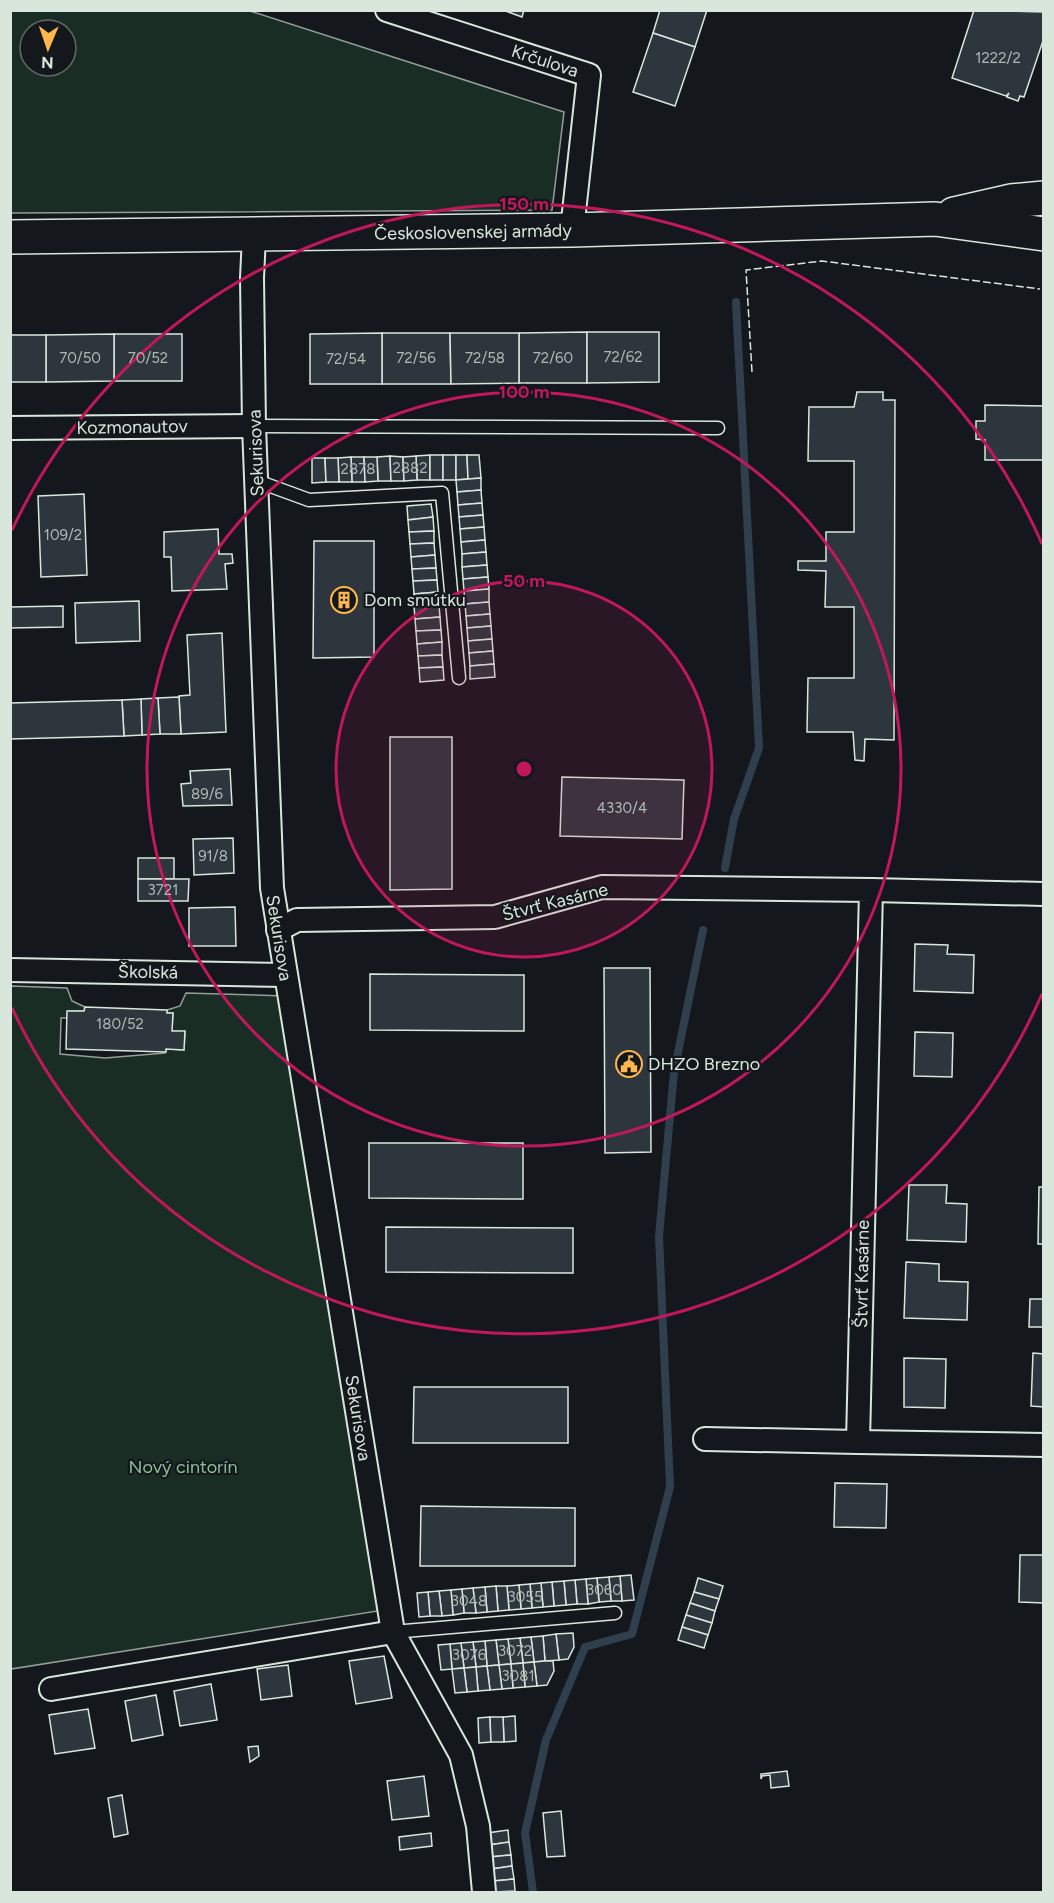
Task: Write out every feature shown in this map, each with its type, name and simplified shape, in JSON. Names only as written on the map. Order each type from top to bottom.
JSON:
[{"type":"main road","name":"Československej armády","points":[[935,219],[1011,201],[1044,198]]},
{"type":"main road","name":"Československej armády","points":[[10,237],[254,236],[572,230],[935,219],[1044,234]]},
{"type":"street","name":"Krčulova","points":[[387,10],[589,75],[572,230]]},
{"type":"street","name":"Sekurisova","points":[[254,236],[254,426],[272,888],[393,1632],[461,1755],[478,1826],[484,1893]]},
{"type":"street","name":"Kozmonautov","points":[[10,428],[254,426]]},
{"type":"street","name":"Štvrť Kasárne","points":[[278,930],[297,920],[495,917],[602,887],[1044,894]]},
{"type":"street","name":"Štvrť Kasárne","points":[[858,1442],[871,891]]},
{"type":"street","name":"Školská","points":[[10,970],[285,975]]},
{"type":"street","points":[[705,1439],[1044,1445]]},
{"type":"street","points":[[51,1689],[393,1632]]},
{"type":"lane","points":[[254,426],[718,429]]},
{"type":"lane","points":[[257,481],[309,500],[442,493],[459,678]]},
{"type":"lane","points":[[393,1632],[615,1613]]},
{"type":"green space","points":[[10,11],[250,11],[564,112],[552,210],[11,213]]},
{"type":"green space","name":"Nový cintorín","points":[[11,986],[67,988],[72,1001],[85,1007],[84,1011],[68,1011],[67,1018],[61,1018],[60,1054],[105,1058],[165,1053],[166,1049],[184,1050],[185,1032],[172,1031],[173,1013],[167,1013],[167,1010],[180,1006],[186,993],[286,996],[378,1611],[11,1669]]},
{"type":"building","points":[[503,10],[524,10],[522,17]]},
{"type":"building","points":[[660,10],[707,10],[695,47],[653,33]]},
{"type":"building","points":[[974,10],[1044,12],[1044,38],[1024,97],[1020,96],[1018,101],[1007,97],[1009,93],[1006,96],[952,78]]},
{"type":"building","points":[[653,33],[695,47],[675,106],[633,92]]},
{"type":"building","points":[[587,332],[587,383],[519,383],[519,333]]},
{"type":"building","points":[[587,332],[659,332],[659,382],[587,383]]},
{"type":"building","points":[[382,333],[450,333],[451,384],[382,384]]},
{"type":"building","points":[[382,333],[382,384],[310,384],[310,334]]},
{"type":"building","points":[[450,333],[519,333],[519,383],[451,384]]},
{"type":"building","points":[[114,334],[182,334],[182,381],[114,381]]},
{"type":"building","points":[[114,334],[114,381],[46,382],[46,335]]},
{"type":"building","points":[[10,335],[46,335],[46,382],[10,382]]},
{"type":"building","points":[[857,392],[883,392],[883,400],[895,400],[894,740],[865,739],[864,761],[855,760],[853,732],[807,732],[808,678],[854,678],[854,607],[825,607],[826,571],[798,570],[798,561],[826,561],[826,532],[854,532],[854,461],[808,461],[809,407],[854,407]]},
{"type":"building","points":[[985,405],[1044,406],[1044,460],[985,460],[985,440],[976,439],[976,421],[985,421]]},
{"type":"building","points":[[430,455],[430,480],[417,480],[416,456]]},
{"type":"building","points":[[430,455],[443,455],[443,480],[430,480]]},
{"type":"building","points":[[443,455],[456,455],[456,480],[443,480]]},
{"type":"building","points":[[456,455],[467,455],[468,479],[456,480]]},
{"type":"building","points":[[467,455],[479,455],[481,478],[468,479]]},
{"type":"building","points":[[390,456],[391,481],[378,481],[377,457]]},
{"type":"building","points":[[390,456],[403,457],[404,481],[391,481]]},
{"type":"building","points":[[416,456],[417,480],[404,481],[403,457]]},
{"type":"building","points":[[351,457],[364,457],[365,482],[352,482]]},
{"type":"building","points":[[351,457],[352,482],[339,482],[338,458]]},
{"type":"building","points":[[364,457],[377,457],[378,481],[365,482]]},
{"type":"building","points":[[312,458],[325,458],[326,482],[312,483]]},
{"type":"building","points":[[325,458],[338,458],[339,482],[326,482]]},
{"type":"building","points":[[481,478],[481,490],[457,492],[456,480]]},
{"type":"building","points":[[481,490],[482,503],[458,505],[457,492]]},
{"type":"building","points":[[84,494],[87,575],[41,577],[38,496]]},
{"type":"building","points":[[482,503],[483,515],[459,517],[458,505]]},
{"type":"building","points":[[431,504],[433,517],[408,520],[407,506]]},
{"type":"building","points":[[483,515],[484,527],[460,529],[459,517]]},
{"type":"building","points":[[433,517],[434,531],[409,532],[408,520]]},
{"type":"building","points":[[484,527],[485,540],[461,542],[460,529]]},
{"type":"building","points":[[218,529],[219,554],[232,554],[233,563],[225,564],[227,589],[172,591],[171,557],[164,557],[164,532]]},
{"type":"building","points":[[434,531],[434,543],[410,544],[409,532]]},
{"type":"building","points":[[485,540],[486,552],[462,554],[461,542]]},
{"type":"building","name":"Dom smútku","points":[[314,541],[374,541],[374,657],[313,658]]},
{"type":"building","points":[[434,543],[435,555],[411,557],[410,544]]},
{"type":"building","points":[[486,552],[487,565],[462,567],[462,554]]},
{"type":"building","points":[[435,555],[436,568],[412,569],[411,557]]},
{"type":"building","points":[[487,565],[488,577],[463,579],[462,567]]},
{"type":"building","points":[[436,568],[437,580],[413,581],[412,569]]},
{"type":"building","points":[[488,577],[489,589],[464,591],[463,579]]},
{"type":"building","points":[[437,580],[438,592],[414,594],[413,581]]},
{"type":"building","points":[[489,589],[489,602],[465,604],[464,591]]},
{"type":"building","points":[[438,592],[439,605],[414,606],[414,594]]},
{"type":"building","points":[[139,601],[140,641],[76,643],[75,603]]},
{"type":"building","points":[[489,602],[490,614],[466,616],[465,604]]},
{"type":"building","points":[[439,605],[440,617],[415,619],[414,606]]},
{"type":"building","points":[[63,606],[63,627],[10,628],[10,607]]},
{"type":"building","points":[[490,614],[491,626],[467,628],[466,616]]},
{"type":"building","points":[[440,617],[441,630],[416,631],[415,619]]},
{"type":"building","points":[[491,626],[492,639],[468,641],[467,628]]},
{"type":"building","points":[[441,630],[442,642],[417,644],[416,631]]},
{"type":"building","points":[[222,633],[226,732],[181,734],[179,696],[190,695],[187,635]]},
{"type":"building","points":[[492,639],[493,651],[469,653],[468,641]]},
{"type":"building","points":[[442,642],[442,655],[418,656],[417,644]]},
{"type":"building","points":[[493,651],[494,664],[470,666],[469,653]]},
{"type":"building","points":[[442,655],[443,667],[419,668],[418,656]]},
{"type":"building","points":[[494,664],[495,677],[470,679],[470,666]]},
{"type":"building","points":[[443,667],[444,680],[420,682],[419,668]]},
{"type":"building","points":[[179,697],[181,734],[160,734],[158,698]]},
{"type":"building","points":[[158,698],[160,734],[142,735],[141,699]]},
{"type":"building","points":[[141,699],[142,735],[124,736],[122,700]]},
{"type":"building","points":[[122,700],[124,736],[10,739],[10,703]]},
{"type":"building","points":[[390,737],[452,737],[452,889],[390,890]]},
{"type":"building","points":[[230,769],[232,805],[183,806],[181,784],[191,783],[190,771]]},
{"type":"building","points":[[562,777],[684,780],[682,839],[560,836]]},
{"type":"building","points":[[233,838],[234,873],[194,875],[193,839]]},
{"type":"building","points":[[138,858],[174,858],[174,879],[138,879]]},
{"type":"building","points":[[138,879],[189,879],[188,901],[138,901]]},
{"type":"building","points":[[235,907],[236,946],[189,946],[189,908]]},
{"type":"building","points":[[915,944],[948,945],[947,954],[974,955],[973,993],[914,991]]},
{"type":"building","points":[[604,968],[650,968],[651,1152],[605,1153]]},
{"type":"building","points":[[370,974],[524,975],[524,1031],[370,1030]]},
{"type":"building","points":[[85,1007],[167,1010],[167,1013],[173,1013],[172,1031],[185,1031],[184,1050],[166,1049],[166,1052],[66,1049],[67,1011],[84,1011]]},
{"type":"building","points":[[915,1032],[953,1033],[952,1077],[914,1076]]},
{"type":"building","points":[[369,1143],[523,1143],[523,1199],[369,1198]]},
{"type":"building","points":[[909,1185],[947,1185],[946,1203],[967,1204],[966,1242],[907,1240]]},
{"type":"building","points":[[1039,1187],[1044,1187],[1044,1244],[1038,1244]]},
{"type":"building","points":[[386,1227],[573,1228],[573,1273],[386,1272]]},
{"type":"building","points":[[906,1262],[939,1264],[939,1281],[968,1282],[967,1320],[904,1318]]},
{"type":"building","points":[[1030,1299],[1044,1299],[1044,1327],[1029,1327]]},
{"type":"building","points":[[1033,1353],[1044,1354],[1044,1407],[1031,1406]]},
{"type":"building","points":[[904,1358],[946,1359],[945,1408],[904,1407]]},
{"type":"building","points":[[414,1387],[568,1387],[568,1443],[413,1443]]},
{"type":"building","points":[[835,1483],[887,1484],[886,1528],[834,1527]]},
{"type":"building","points":[[421,1506],[575,1508],[575,1566],[420,1566]]},
{"type":"building","points":[[1020,1555],[1044,1555],[1044,1603],[1019,1602]]},
{"type":"building","points":[[631,1575],[634,1600],[622,1601],[620,1576]]},
{"type":"building","points":[[620,1576],[622,1601],[611,1601],[609,1577]]},
{"type":"building","points":[[609,1577],[611,1601],[599,1602],[597,1578]]},
{"type":"building","points":[[597,1578],[599,1602],[588,1604],[586,1579]]},
{"type":"building","points":[[698,1578],[723,1586],[719,1599],[694,1592]]},
{"type":"building","points":[[586,1579],[588,1604],[577,1604],[575,1580]]},
{"type":"building","points":[[575,1580],[577,1604],[566,1605],[564,1581]]},
{"type":"building","points":[[564,1581],[566,1605],[554,1606],[552,1582]]},
{"type":"building","points":[[552,1582],[554,1606],[543,1607],[541,1583]]},
{"type":"building","points":[[541,1583],[543,1607],[532,1608],[530,1584]]},
{"type":"building","points":[[530,1584],[532,1608],[521,1609],[519,1585]]},
{"type":"building","points":[[519,1585],[521,1609],[509,1610],[507,1586]]},
{"type":"building","points":[[496,1586],[507,1586],[509,1610],[498,1611]]},
{"type":"building","points":[[496,1586],[498,1611],[487,1612],[485,1587]]},
{"type":"building","points":[[485,1587],[487,1612],[476,1613],[473,1588]]},
{"type":"building","points":[[473,1588],[476,1613],[464,1613],[462,1589]]},
{"type":"building","points":[[462,1589],[464,1613],[453,1615],[451,1590]]},
{"type":"building","points":[[451,1590],[453,1615],[442,1616],[439,1591]]},
{"type":"building","points":[[439,1591],[442,1616],[430,1616],[428,1592]]},
{"type":"building","points":[[428,1592],[430,1616],[419,1617],[417,1593]]},
{"type":"building","points":[[694,1592],[719,1599],[715,1611],[690,1603]]},
{"type":"building","points":[[690,1603],[715,1611],[712,1623],[686,1615]]},
{"type":"building","points":[[686,1615],[712,1623],[708,1635],[682,1627]]},
{"type":"building","points":[[682,1627],[708,1635],[704,1648],[678,1640]]},
{"type":"building","points":[[573,1633],[574,1647],[568,1659],[559,1660],[556,1634]]},
{"type":"building","points":[[556,1634],[559,1660],[545,1661],[543,1636]]},
{"type":"building","points":[[543,1636],[545,1661],[534,1662],[531,1637]]},
{"type":"building","points":[[531,1637],[534,1662],[523,1663],[520,1638]]},
{"type":"building","points":[[520,1638],[523,1663],[511,1664],[508,1639]]},
{"type":"building","points":[[508,1639],[511,1664],[499,1665],[496,1640]]},
{"type":"building","points":[[496,1640],[499,1665],[487,1666],[485,1641]]},
{"type":"building","points":[[485,1641],[487,1666],[476,1667],[473,1642]]},
{"type":"building","points":[[473,1642],[476,1667],[464,1668],[461,1643]]},
{"type":"building","points":[[461,1643],[464,1668],[452,1669],[450,1644]]},
{"type":"building","points":[[450,1644],[452,1669],[441,1670],[438,1645]]},
{"type":"building","points":[[384,1656],[392,1698],[356,1704],[349,1661]]},
{"type":"building","points":[[553,1661],[554,1671],[547,1685],[537,1686],[534,1662]]},
{"type":"building","points":[[534,1662],[537,1686],[525,1687],[523,1663]]},
{"type":"building","points":[[523,1663],[525,1687],[513,1688],[511,1664]]},
{"type":"building","points":[[511,1664],[513,1688],[502,1689],[499,1665]]},
{"type":"building","points":[[288,1665],[292,1696],[261,1700],[257,1669]]},
{"type":"building","points":[[499,1665],[502,1689],[490,1690],[487,1666]]},
{"type":"building","points":[[487,1666],[490,1690],[478,1691],[476,1667]]},
{"type":"building","points":[[476,1667],[478,1691],[467,1692],[464,1668]]},
{"type":"building","points":[[464,1668],[467,1692],[455,1693],[452,1669]]},
{"type":"building","points":[[211,1684],[217,1720],[180,1726],[174,1691]]},
{"type":"building","points":[[156,1695],[163,1735],[132,1741],[125,1701]]},
{"type":"building","points":[[88,1709],[95,1748],[55,1754],[49,1715]]},
{"type":"building","points":[[515,1716],[516,1741],[504,1742],[503,1717]]},
{"type":"building","points":[[490,1717],[491,1742],[479,1743],[478,1718]]},
{"type":"building","points":[[490,1717],[503,1717],[504,1742],[491,1742]]},
{"type":"building","points":[[258,1746],[259,1756],[250,1762],[248,1747]]},
{"type":"building","points":[[787,1771],[789,1786],[771,1788],[770,1775],[762,1776],[761,1779],[761,1774]]},
{"type":"building","points":[[424,1776],[429,1816],[392,1820],[387,1781]]},
{"type":"building","points":[[122,1795],[128,1834],[114,1837],[108,1798]]},
{"type":"building","points":[[561,1811],[565,1856],[547,1857],[543,1813]]},
{"type":"building","points":[[508,1830],[509,1842],[489,1845],[487,1833]]},
{"type":"building","points":[[431,1833],[432,1846],[400,1850],[399,1837]]},
{"type":"building","points":[[509,1842],[511,1855],[490,1857],[489,1845]]},
{"type":"building","points":[[511,1855],[512,1866],[492,1869],[490,1857]]},
{"type":"building","points":[[512,1866],[514,1879],[493,1881],[492,1869]]},
{"type":"building","points":[[514,1879],[515,1891],[495,1892],[493,1881]]},
{"type":"waterway","points":[[725,868],[734,819],[759,748],[736,302]]},
{"type":"waterway","points":[[533,1892],[525,1833],[546,1740],[585,1647],[632,1634],[670,1487],[659,1236],[674,1072],[703,930]]},
{"type":"fence","points":[[752,372],[746,270],[822,261],[1040,289]]},
{"type":"place","name":"Dom smútku","points":[[344,600]]},
{"type":"place","name":"DHZO Brezno","points":[[629,1064]]}]
